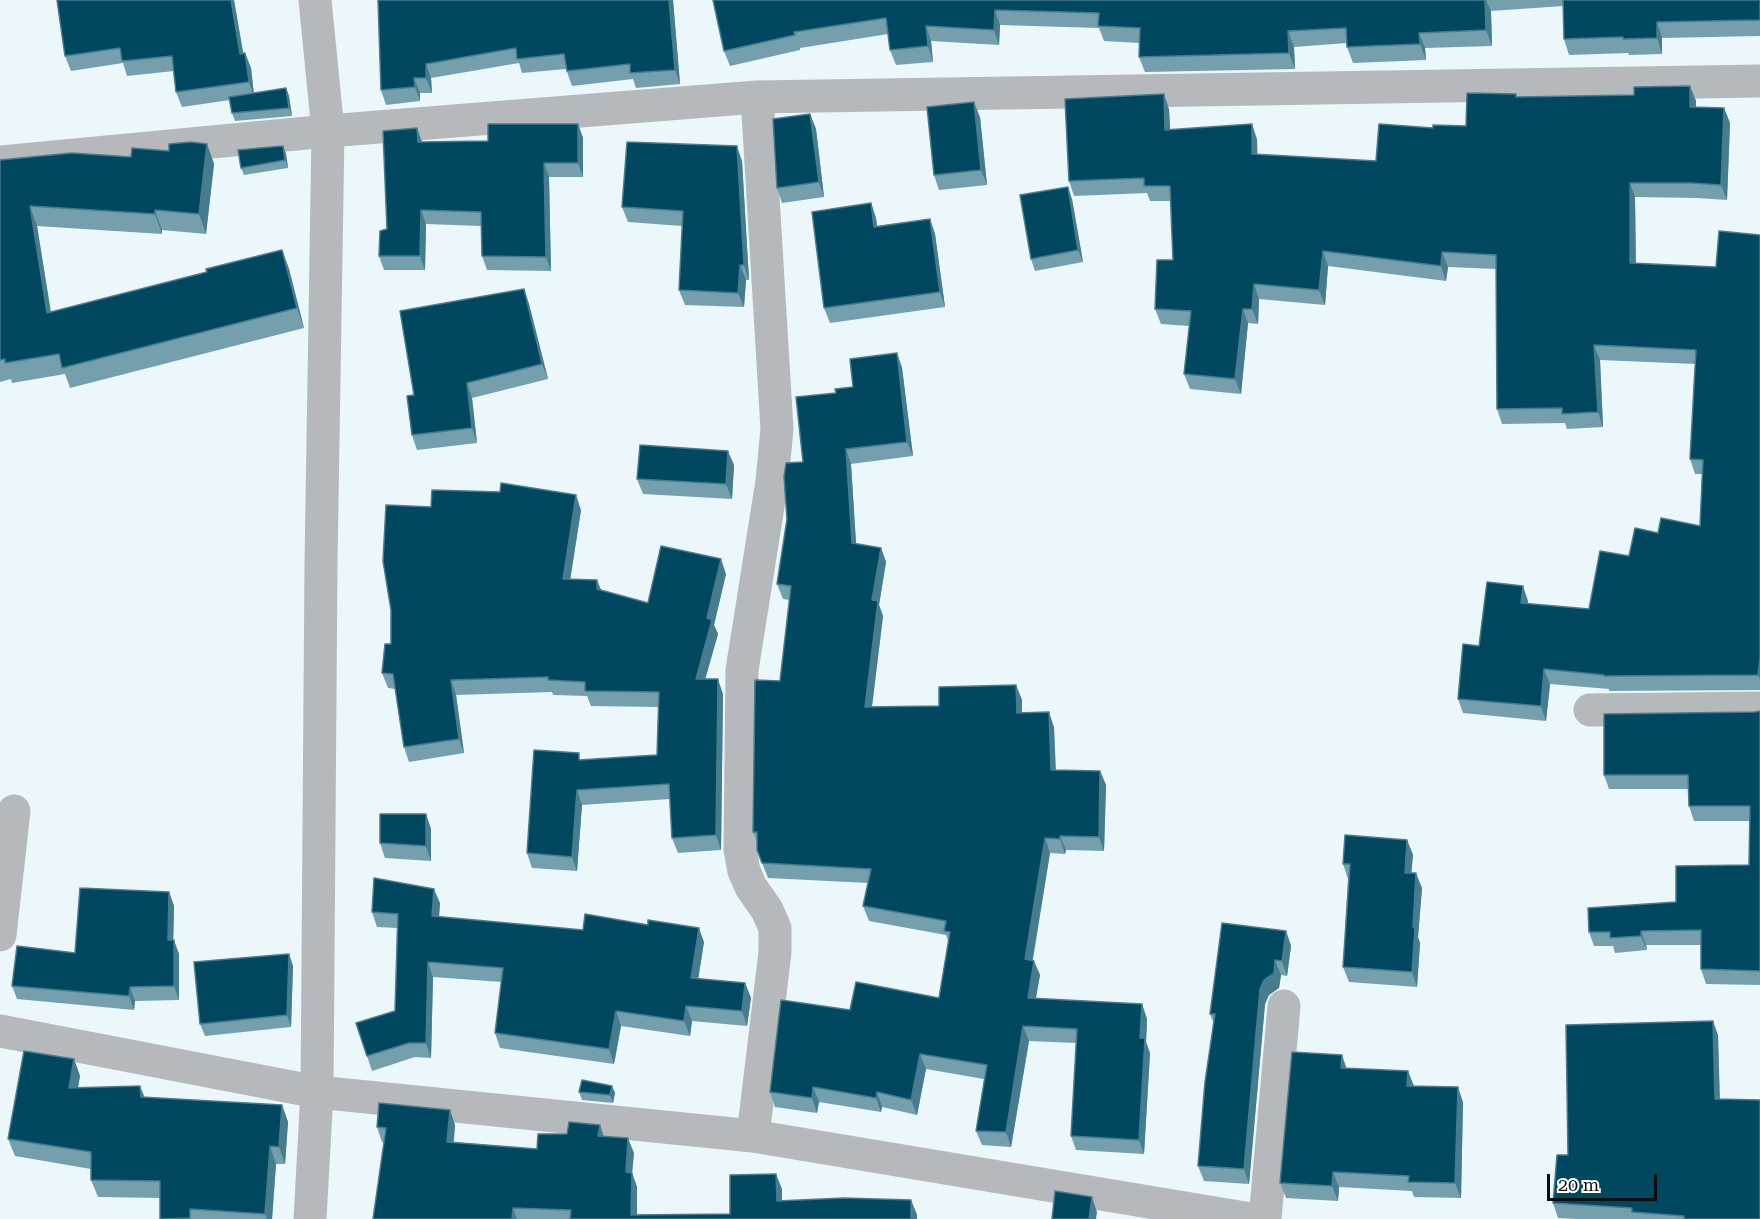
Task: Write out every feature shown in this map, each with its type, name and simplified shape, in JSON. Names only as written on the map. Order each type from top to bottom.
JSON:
[{"type":"street","points":[[310,1219],[317,1092],[321,563],[328,131],[315,0]]},
{"type":"street","points":[[0,162],[328,131],[757,97],[1760,81]]},
{"type":"street","points":[[753,1136],[775,928],[767,910],[751,887],[744,871],[740,849],[742,670],[772,481],[777,429],[757,97]]},
{"type":"street","points":[[1590,710],[1760,708]]},
{"type":"street","points":[[0,935],[14,811]]},
{"type":"street","points":[[1265,1219],[1284,1006]]},
{"type":"street","points":[[0,1031],[317,1092],[753,1136],[1251,1219]]},
{"type":"building","points":[[57,0],[231,0],[240,54],[245,53],[249,82],[176,92],[172,56],[122,61],[120,48],[65,56]]},
{"type":"building","points":[[378,0],[669,0],[675,70],[630,73],[630,64],[567,71],[564,54],[517,59],[516,48],[426,64],[426,78],[414,78],[415,87],[381,90]]},
{"type":"building","points":[[713,0],[1485,0],[1486,30],[1419,33],[1420,44],[1347,47],[1346,28],[1288,31],[1289,53],[1139,57],[1140,28],[1098,26],[1099,13],[995,10],[994,30],[926,26],[928,46],[890,50],[886,18],[794,32],[795,35],[724,51]]},
{"type":"building","points":[[1563,0],[1760,0],[1760,20],[1657,22],[1657,38],[1564,39]]},
{"type":"building","points":[[1690,86],[1690,107],[1724,108],[1721,185],[1630,183],[1630,263],[1716,267],[1719,231],[1760,235],[1760,658],[1758,675],[1604,676],[1544,669],[1541,706],[1458,699],[1463,644],[1479,646],[1487,582],[1523,586],[1521,603],[1589,609],[1600,551],[1629,556],[1635,528],[1658,533],[1661,518],[1700,526],[1703,460],[1690,459],[1696,350],[1594,345],[1598,412],[1562,414],[1562,408],[1497,409],[1496,255],[1442,252],[1441,266],[1323,251],[1319,290],[1254,284],[1252,309],[1243,309],[1235,379],[1184,374],[1191,311],[1155,309],[1157,260],[1173,260],[1170,186],[1144,186],[1144,178],[1069,181],[1065,99],[1164,94],[1165,130],[1252,124],[1252,154],[1376,161],[1379,124],[1433,128],[1433,125],[1466,126],[1467,93],[1516,94],[1516,97],[1634,95],[1634,87]]},
{"type":"building","points":[[286,88],[289,108],[232,113],[229,97]]},
{"type":"building","points":[[974,102],[981,170],[934,175],[927,107]]},
{"type":"building","points":[[810,114],[819,182],[777,188],[773,119]]},
{"type":"building","points":[[488,124],[578,124],[578,163],[544,163],[546,257],[482,256],[481,212],[421,210],[420,256],[379,256],[380,231],[387,229],[383,131],[417,128],[418,142],[488,141]]},
{"type":"building","points":[[191,142],[207,144],[199,214],[155,210],[155,214],[30,206],[47,313],[207,272],[206,269],[282,250],[297,308],[62,368],[59,354],[5,363],[5,359],[0,360],[0,160],[72,153],[131,157],[132,148],[169,151],[169,144]]},
{"type":"building","points":[[627,142],[737,146],[744,265],[740,265],[738,293],[679,290],[683,211],[622,207]]},
{"type":"building","points":[[283,146],[285,160],[241,168],[238,150]]},
{"type":"building","points":[[1068,187],[1078,250],[1031,259],[1020,195]]},
{"type":"building","points":[[871,203],[874,227],[930,219],[940,292],[824,308],[812,212]]},
{"type":"building","points":[[524,289],[542,364],[467,383],[472,428],[412,435],[407,396],[414,395],[400,311]]},
{"type":"building","points":[[897,353],[907,442],[846,449],[852,543],[881,548],[872,600],[878,601],[865,707],[939,706],[939,687],[1016,685],[1017,713],[1049,712],[1051,770],[1100,771],[1099,837],[1045,838],[1025,959],[1034,961],[1028,998],[1142,1004],[1140,1038],[1145,1038],[1139,1140],[1071,1136],[1077,1029],[1023,1026],[1006,1132],[976,1131],[987,1065],[920,1054],[911,1100],[877,1092],[876,1098],[813,1087],[812,1098],[770,1092],[781,1000],[850,1010],[856,982],[939,998],[950,932],[944,931],[946,921],[863,906],[871,869],[762,863],[757,850],[757,832],[753,832],[755,680],[780,681],[791,586],[777,584],[787,519],[784,477],[786,463],[803,462],[796,397],[836,393],[835,389],[853,387],[850,359]]},
{"type":"building","points":[[640,445],[728,451],[726,484],[637,479]]},
{"type":"building","points":[[501,483],[576,495],[563,579],[597,580],[597,589],[648,603],[661,546],[721,559],[707,618],[712,620],[696,679],[718,679],[716,835],[672,838],[669,784],[577,790],[572,857],[527,853],[534,750],[579,753],[579,760],[657,755],[659,692],[585,691],[585,682],[548,680],[548,677],[451,680],[459,739],[404,747],[393,674],[382,673],[385,644],[391,644],[391,610],[383,561],[386,505],[431,507],[432,490],[500,492]]},
{"type":"building","points":[[1760,711],[1760,971],[1701,969],[1701,930],[1641,931],[1641,936],[1610,938],[1610,932],[1589,932],[1588,908],[1676,902],[1676,866],[1749,865],[1750,806],[1689,806],[1688,775],[1604,775],[1604,714]]},
{"type":"building","points":[[380,814],[426,814],[426,846],[380,843]]},
{"type":"building","points":[[1345,835],[1407,840],[1405,873],[1416,873],[1412,972],[1343,967],[1350,864],[1343,864]]},
{"type":"building","points":[[374,878],[434,889],[432,916],[583,930],[585,914],[648,925],[648,920],[699,928],[691,978],[745,983],[742,1011],[686,1006],[684,1021],[616,1011],[609,1049],[495,1033],[503,968],[428,962],[426,1043],[409,1043],[367,1056],[356,1023],[395,1011],[398,914],[372,912]]},
{"type":"building","points":[[80,888],[169,892],[168,940],[174,940],[174,986],[130,987],[129,996],[12,986],[17,946],[75,953]]},
{"type":"building","points":[[1222,923],[1286,931],[1282,961],[1275,960],[1274,973],[1264,980],[1260,989],[1244,1169],[1198,1166],[1205,1082],[1215,1014],[1210,1014]]},
{"type":"building","points":[[289,954],[287,1015],[200,1024],[194,962]]},
{"type":"building","points":[[1713,1021],[1715,1099],[1760,1100],[1760,1219],[1684,1219],[1684,1216],[1632,1212],[1632,1208],[1553,1203],[1557,1155],[1568,1155],[1566,1025]]},
{"type":"building","points":[[24,1051],[74,1059],[69,1088],[140,1086],[141,1097],[282,1105],[279,1147],[270,1146],[265,1214],[190,1209],[190,1218],[160,1219],[160,1181],[91,1180],[91,1152],[8,1139]]},
{"type":"building","points":[[1292,1052],[1342,1055],[1341,1068],[1408,1071],[1407,1086],[1458,1087],[1455,1183],[1408,1182],[1409,1176],[1333,1172],[1332,1186],[1280,1183]]},
{"type":"building","points":[[582,1080],[612,1086],[610,1095],[579,1092]]},
{"type":"building","points":[[379,1103],[450,1110],[447,1142],[537,1149],[538,1134],[567,1134],[569,1122],[600,1125],[598,1136],[628,1138],[626,1172],[632,1173],[631,1215],[730,1214],[730,1175],[776,1174],[777,1201],[844,1198],[911,1200],[911,1219],[570,1219],[571,1210],[513,1208],[512,1219],[373,1219],[386,1128],[377,1127]]},
{"type":"building","points":[[1055,1191],[1092,1197],[1089,1219],[1052,1219]]}]
